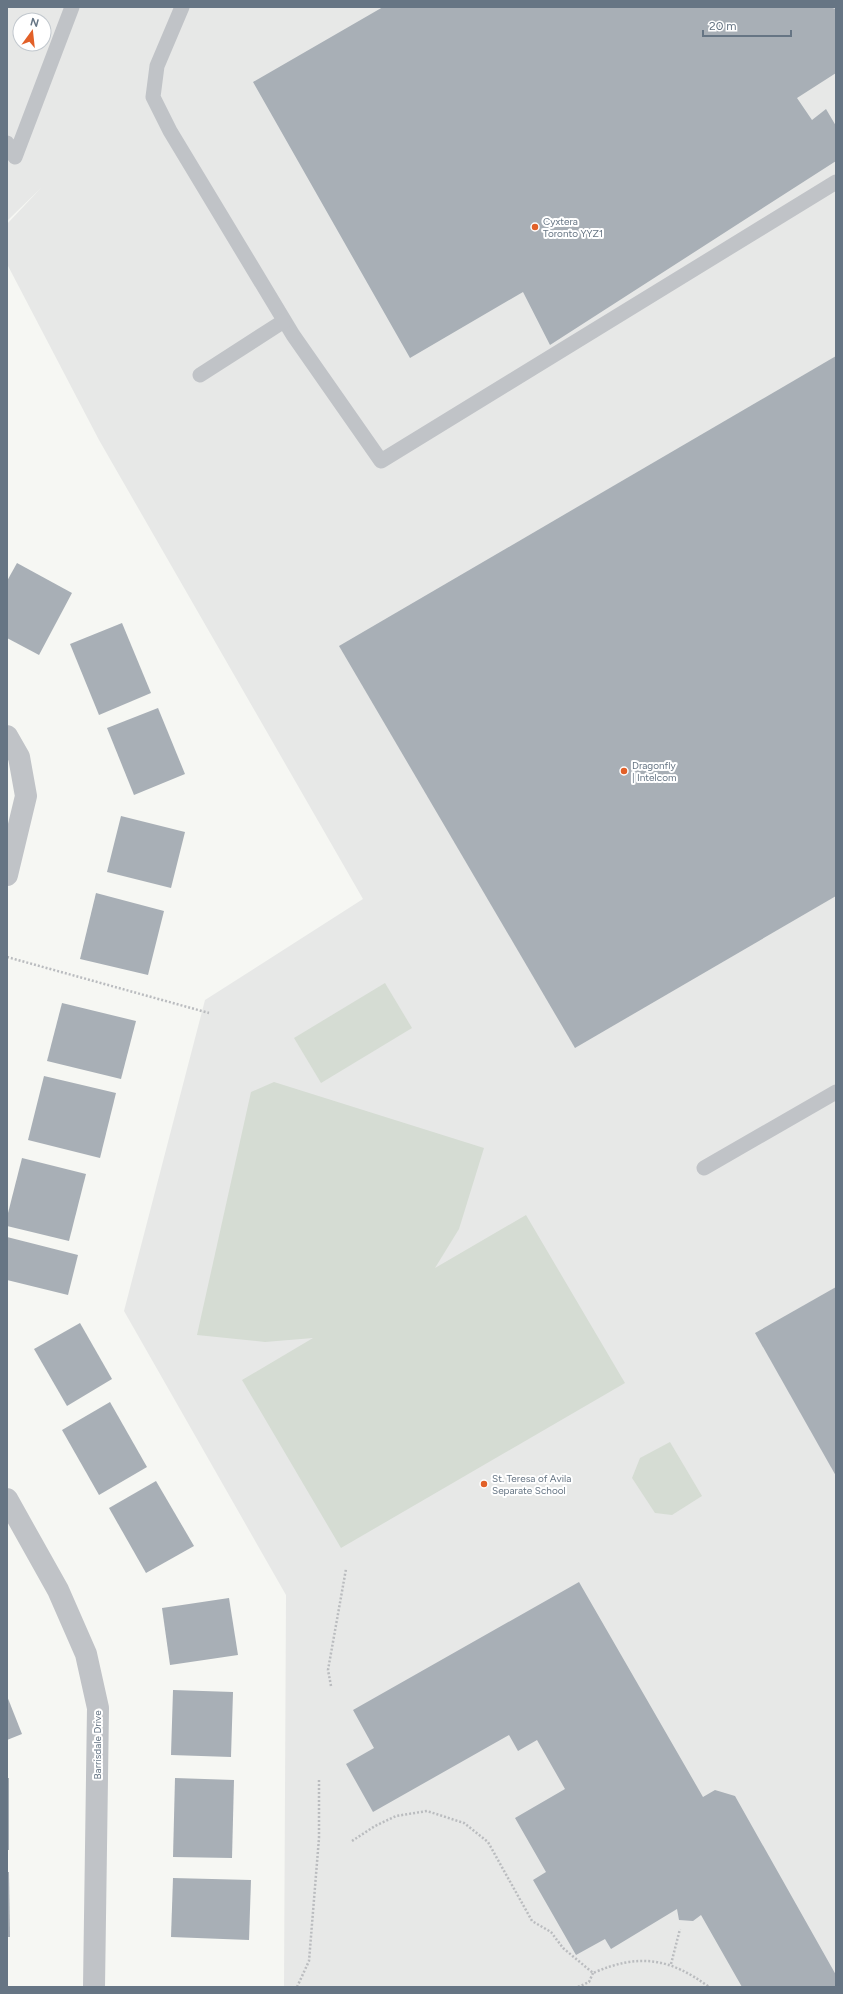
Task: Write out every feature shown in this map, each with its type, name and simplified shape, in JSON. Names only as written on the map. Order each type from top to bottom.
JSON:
[{"type":"street","points":[[7,736],[19,757],[26,796],[7,875]]},
{"type":"street","name":"Barrisdale Drive","points":[[7,1500],[58,1590],[86,1654],[98,1708],[94,1987]]},
{"type":"lane","points":[[7,143],[15,157],[72,7]]},
{"type":"lane","points":[[182,7],[157,66],[153,97],[170,131],[284,321],[381,461],[836,182]]},
{"type":"lane","points":[[200,375],[284,321]]},
{"type":"lane","points":[[704,1168],[836,1092]]},
{"type":"path","points":[[7,957],[209,1013]]},
{"type":"path","points":[[331,1686],[328,1670],[346,1569]]},
{"type":"path","points":[[297,1987],[310,1961],[319,1838],[319,1779]]},
{"type":"path","points":[[352,1841],[375,1826],[396,1816],[427,1811],[464,1823],[488,1842],[532,1921],[552,1932],[563,1948],[593,1973]]},
{"type":"path","points":[[671,1964],[680,1929]]},
{"type":"path","points":[[578,1987],[589,1982],[593,1973],[609,1966],[638,1960],[671,1964],[695,1976],[709,1987]]},
{"type":"shaded area","points":[[7,7],[836,7],[836,1987],[284,1987],[286,1595],[124,1311],[205,1000],[363,899],[99,440],[7,264],[7,224],[41,188],[7,221]]},
{"type":"shaded area","points":[[385,983],[412,1028],[321,1083],[294,1038]]},
{"type":"shaded area","points":[[274,1082],[484,1148],[459,1229],[435,1268],[526,1215],[625,1383],[341,1548],[242,1380],[313,1338],[265,1342],[197,1335],[251,1092]]},
{"type":"shaded area","points":[[670,1442],[702,1496],[672,1515],[655,1513],[632,1478],[640,1458]]},
{"type":"building","name":"Cyxtera Toronto YYZ1","points":[[383,7],[829,7],[836,9],[836,73],[797,98],[812,120],[826,109],[836,126],[836,161],[550,345],[523,292],[410,358],[253,82]]},
{"type":"building","name":"Dragonfly | Intelcom","points":[[836,356],[836,896],[575,1048],[339,646]]},
{"type":"building","points":[[17,563],[72,593],[39,655],[7,638],[7,581]]},
{"type":"building","points":[[122,623],[151,693],[99,715],[70,644]]},
{"type":"building","points":[[158,708],[185,774],[134,795],[107,728]]},
{"type":"building","points":[[121,816],[185,832],[171,888],[107,872]]},
{"type":"building","points":[[96,893],[164,911],[148,975],[80,959]]},
{"type":"building","points":[[62,1003],[136,1021],[121,1079],[47,1061]]},
{"type":"building","points":[[44,1076],[116,1093],[100,1158],[28,1140]]},
{"type":"building","points":[[22,1158],[86,1174],[69,1241],[7,1226],[7,1217]]},
{"type":"building","points":[[7,1237],[78,1255],[68,1295],[7,1280]]},
{"type":"building","points":[[836,1287],[836,1476],[755,1333]]},
{"type":"building","points":[[80,1323],[112,1379],[67,1406],[34,1349]]},
{"type":"building","points":[[110,1402],[147,1467],[99,1495],[62,1430]]},
{"type":"building","points":[[156,1481],[194,1546],[146,1573],[109,1508]]},
{"type":"building","points":[[579,1582],[703,1797],[715,1790],[735,1796],[836,1975],[836,1987],[742,1987],[701,1915],[693,1921],[679,1920],[677,1909],[611,1949],[605,1939],[576,1955],[533,1880],[546,1872],[515,1818],[565,1789],[537,1740],[518,1751],[509,1735],[373,1812],[346,1764],[374,1748],[353,1710]]},
{"type":"building","points":[[229,1598],[238,1655],[170,1665],[162,1608]]},
{"type":"building","points":[[173,1690],[233,1692],[231,1757],[171,1755]]},
{"type":"building","points":[[7,1696],[22,1734],[7,1740]]},
{"type":"building","points":[[7,1778],[9,1778],[9,1850],[7,1850]]},
{"type":"building","points":[[175,1778],[234,1780],[232,1858],[173,1857]]},
{"type":"building","points":[[7,1872],[9,1872],[10,1937],[7,1937]]},
{"type":"building","points":[[173,1878],[251,1880],[249,1940],[171,1937]]},
{"type":"place","name":"Cyxtera Toronto YYZ1","points":[[535,227]]},
{"type":"place","name":"Dragonfly | Intelcom","points":[[624,771]]},
{"type":"place","name":"St. Teresa of Avila Separate School","points":[[484,1484]]}]
